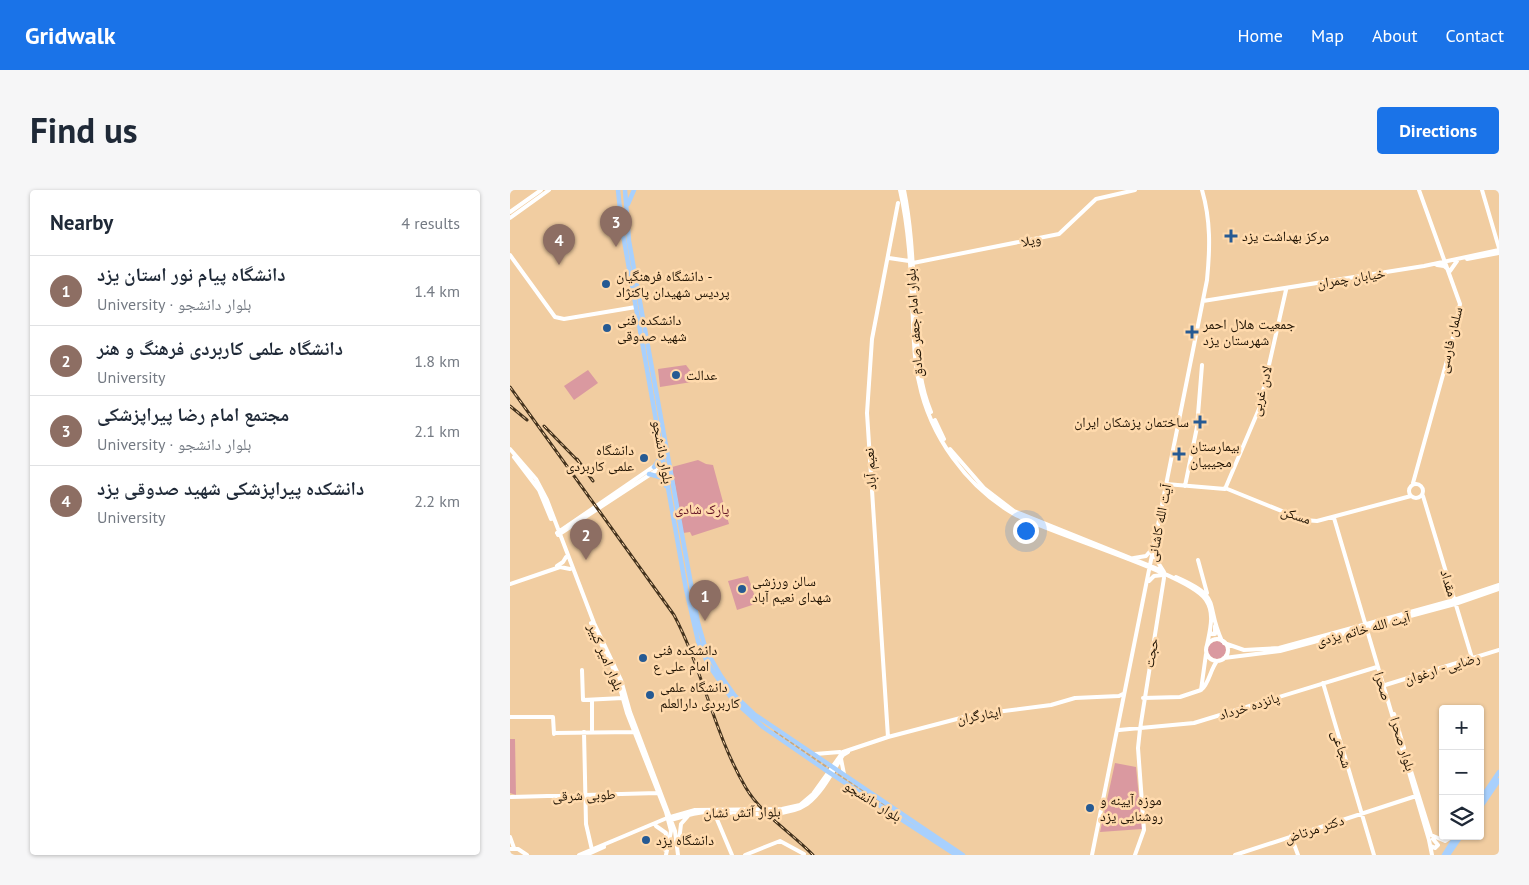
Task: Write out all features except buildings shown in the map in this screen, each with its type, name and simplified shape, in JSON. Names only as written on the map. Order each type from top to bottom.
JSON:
[{"type":"main road","points":[[510,212],[541,190]]},
{"type":"main road","points":[[510,218],[549,190]]},
{"type":"main road","points":[[623,190],[628,204],[627,241]]},
{"type":"main road","points":[[623,190],[627,241]]},
{"type":"main road","name":"بلوار دانشجو","points":[[623,190],[627,241],[636,307],[661,433],[687,582]]},
{"type":"main road","points":[[628,204],[634,190]]},
{"type":"main road","name":"بلوار امام جعفر صادق","points":[[902,190],[911,262],[917,376],[925,406],[938,435],[960,468],[999,505],[1026,521],[1133,558],[1151,567]]},
{"type":"main road","name":"ویلا","points":[[911,262],[1059,234],[1096,199],[1135,190]]},
{"type":"main road","name":"آیت الله کاشانی","points":[[1203,190],[1212,246],[1206,302]]},
{"type":"main road","name":"سلمان فارسی","points":[[1410,490],[1451,346],[1459,298],[1419,190]]},
{"type":"main road","points":[[1482,190],[1499,250]]},
{"type":"main road","name":"نعیم آباد","points":[[888,737],[867,413],[872,339],[890,258],[898,203]]},
{"type":"main road","name":"آیت الله کاشانی","points":[[1092,855],[1206,302],[1210,246],[1209,221]]},
{"type":"main road","name":"بلوار دانشجو","points":[[627,241],[688,588],[702,652],[724,689],[751,717],[826,771],[956,855]]},
{"type":"main road","name":"خیابان چمران","points":[[1206,302],[1436,264],[1499,250]]},
{"type":"main road","name":"خیابان چمران","points":[[1465,258],[1499,250]]},
{"type":"main road","points":[[1442,252],[1457,260],[1450,271],[1444,266],[1436,264],[1442,252]]},
{"type":"main road","points":[[510,257],[552,314],[559,319],[636,307]]},
{"type":"main road","points":[[890,258],[911,262]]},
{"type":"main road","name":"خیابان چمران","points":[[1206,302],[1436,264]]},
{"type":"main road","name":"لادن غربی","points":[[1225,488],[1259,409],[1286,290]]},
{"type":"main road","points":[[1185,486],[1197,427],[1202,365]]},
{"type":"main road","points":[[654,467],[660,456],[661,433]]},
{"type":"main road","name":"بلوار امیر کبیر","points":[[510,451],[538,483],[548,500],[553,522],[570,569],[616,674],[635,732],[665,808]]},
{"type":"main road","points":[[558,534],[566,528],[658,464],[661,466],[566,528],[562,542]]},
{"type":"main road","points":[[1397,500],[1410,490],[1411,496],[1421,498],[1417,465]]},
{"type":"main road","points":[[649,474],[664,480],[672,502]]},
{"type":"main road","points":[[1413,483],[1420,485]]},
{"type":"main road","name":"آیت الله کاشانی","points":[[1151,567],[1167,484]]},
{"type":"main road","name":"مسکن","points":[[1167,484],[1225,488],[1304,520],[1317,521],[1411,496]]},
{"type":"main road","name":"مقداد","points":[[1421,498],[1426,507],[1472,658]]},
{"type":"main road","name":"صحرا","points":[[1334,518],[1364,628],[1383,685],[1431,846],[1432,855]]},
{"type":"main road","points":[[553,522],[566,528]]},
{"type":"main road","name":"بلوار امیر کبیر","points":[[558,534],[583,598],[621,680],[630,712],[678,846]]},
{"type":"main road","name":"بلوار امام جعفر صادق","points":[[1066,534],[1136,563],[1151,567]]},
{"type":"main road","points":[[1133,558],[1146,556],[1155,546]]},
{"type":"main road","points":[[1154,556],[1164,575]]},
{"type":"main road","points":[[510,583],[559,565],[566,557]]},
{"type":"main road","points":[[1198,587],[1202,584],[1197,562],[1207,595],[1213,606],[1214,635],[1210,628]]},
{"type":"main road","points":[[1136,563],[1145,572],[1148,581],[1154,576],[1164,575],[1198,587],[1207,595]]},
{"type":"main road","points":[[510,583],[562,566],[570,569]]},
{"type":"main road","points":[[1151,567],[1202,595],[1210,607],[1210,628],[1201,690]]},
{"type":"main road","name":"حجت","points":[[1134,855],[1144,830],[1139,771],[1140,729],[1164,575]]},
{"type":"main road","name":"آیت الله کاشانی","points":[[1092,855],[1148,581]]},
{"type":"main road","name":"آیت الله خاتم یزدی","points":[[1364,628],[1455,602],[1499,587]]},
{"type":"main road","name":"بلوار دانشجو","points":[[688,588],[706,650],[727,686],[754,714],[963,855]]},
{"type":"main road","name":"آیت الله خاتم یزدی","points":[[1239,650],[1279,648],[1364,628],[1427,610]]},
{"type":"main road","points":[[1144,698],[1180,697],[1201,690],[1204,687],[1212,668],[1217,661],[1224,658],[1228,650],[1215,623]]},
{"type":"main road","name":"بلوار صحرا","points":[[1364,628],[1431,835],[1438,845],[1435,848],[1431,846]]},
{"type":"main road","name":"آیت الله خاتم یزدی","points":[[1224,658],[1280,651],[1329,635]]},
{"type":"main road","points":[[1207,645],[1214,640],[1239,650]]},
{"type":"main road","points":[[1239,650],[1234,650],[1232,653],[1240,656]]},
{"type":"main road","name":"رضایی - ارغوان","points":[[1383,685],[1499,650]]},
{"type":"main road","points":[[1206,652],[1210,659],[1217,661]]},
{"type":"main road","points":[[1204,666],[1208,664],[1212,668]]},
{"type":"main road","name":"پانزده خرداد","points":[[1119,730],[1194,723],[1377,667]]},
{"type":"main road","points":[[582,670],[583,700],[623,698]]},
{"type":"main road","name":"شجاعی","points":[[1323,683],[1374,855]]},
{"type":"main road","name":"ایثارگران","points":[[1110,697],[1121,696],[1125,691]]},
{"type":"main road","name":"ایثارگران","points":[[812,753],[822,756],[852,750],[888,737],[972,715],[1051,705],[1075,698],[1117,697],[1123,699]]},
{"type":"main road","points":[[592,700],[592,732]]},
{"type":"main road","points":[[516,718],[510,721],[510,717],[553,717],[554,734],[635,732]]},
{"type":"main road","points":[[584,732],[586,824],[592,850]]},
{"type":"main road","name":"ایثارگران","points":[[832,766],[852,750]]},
{"type":"main road","points":[[826,771],[842,752]]},
{"type":"main road","points":[[832,766],[823,774],[823,782],[838,779],[835,772],[842,773],[842,758]]},
{"type":"main road","name":"بلوار آتش نشان","points":[[669,819],[709,812],[717,815],[795,810],[811,801],[823,782],[826,771]]},
{"type":"main road","points":[[1483,795],[1499,772]]},
{"type":"main road","points":[[1484,802],[1499,780]]},
{"type":"main road","name":"بلوار آتش نشان","points":[[669,819],[701,809],[742,810],[794,807],[809,799],[823,782]]},
{"type":"main road","name":"طوبی شرقی","points":[[510,797],[658,793]]},
{"type":"main road","name":"دکتر مرتاض","points":[[1235,855],[1416,796]]},
{"type":"main road","points":[[660,822],[665,808],[671,813],[679,815]]},
{"type":"main road","points":[[678,855],[681,824],[688,815]]},
{"type":"main road","points":[[717,815],[732,855]]},
{"type":"main road","points":[[579,855],[669,819]]},
{"type":"main road","points":[[586,855],[669,819]]},
{"type":"main road","points":[[656,826],[666,833],[665,855]]},
{"type":"main road","points":[[665,855],[673,832]]},
{"type":"main road","points":[[1431,835],[1439,839]]},
{"type":"main road","points":[[1291,836],[1298,855]]},
{"type":"main road","points":[[510,837],[512,849],[527,855]]},
{"type":"main road","points":[[1444,855],[1453,840]]},
{"type":"main road","points":[[1448,855],[1458,840]]},
{"type":"main road","points":[[745,855],[777,842],[783,842],[801,855]]},
{"type":"green space","name":"عدالت","points":[[686,365],[698,381],[660,387],[658,369]]},
{"type":"green space","points":[[588,370],[598,383],[574,400],[564,386]]},
{"type":"green space","name":"پارک شادی","points":[[698,460],[713,465],[729,524],[692,536],[690,532],[683,533],[672,467]]},
{"type":"green space","name":"سالن ورزشی شهدای نعیم آباد","points":[[748,576],[755,597],[755,604],[737,610],[728,581]]},
{"type":"green space","points":[[1217,641],[1223,644],[1226,650],[1223,656],[1217,659],[1211,656],[1208,650],[1211,644]]},
{"type":"green space","points":[[510,739],[515,739],[516,795],[510,793]]},
{"type":"green space","points":[[1115,763],[1136,767],[1142,829],[1100,832]]},
{"type":"tunnel","points":[[775,730],[834,771]]},
{"type":"tunnel","points":[[832,771],[888,808]]},
{"type":"railway","points":[[510,387],[674,615],[693,658],[725,746],[746,788],[760,807],[813,855]]},
{"type":"railway","points":[[510,406],[527,420]]},
{"type":"railway","points":[[544,426],[580,463]]},
{"type":"railway","points":[[577,459],[593,481]]},
{"type":"place","name":"مرکز بهداشت یزد","points":[[1231,236]]},
{"type":"place","name":"مجتمع امام رضا پیراپزشکی","points":[[616,247]]},
{"type":"place","name":"دانشکده پیراپزشکی شهید صدوقی یزد","points":[[559,265]]},
{"type":"place","name":"دانشگاه فرهنگیان - پردیس شهیدان پاکنژاد","points":[[606,284]]},
{"type":"place","name":"دانشکده فنی شهید صدوقی","points":[[607,328]]},
{"type":"place","name":"جمعیت هلال احمر شهرستان یزد","points":[[1192,332]]},
{"type":"place","name":"عدالت","points":[[676,375]]},
{"type":"place","name":"ساختمان پزشکان ایران","points":[[1200,422]]},
{"type":"place","name":"بیمارستان مجیبیان","points":[[1179,454]]},
{"type":"place","name":"دانشگاه علمی کاربردی","points":[[644,458]]},
{"type":"place","name":"دانشگاه علمی کاربردی فرهنگ و هنر","points":[[586,560]]},
{"type":"place","name":"سالن ورزشی شهدای نعیم آباد","points":[[742,589]]},
{"type":"place","name":"دانشگاه پیام نور استان یزد","points":[[705,621]]},
{"type":"place","name":"دانشکده فنی امام علی ع","points":[[643,658]]},
{"type":"place","name":"دانشگاه علمی کاربردی دارالعلم","points":[[650,695]]},
{"type":"place","name":"موزه آیینه و روشنایی یزد","points":[[1090,808]]},
{"type":"place","name":"دانشگاه یزد","points":[[646,840]]}]
